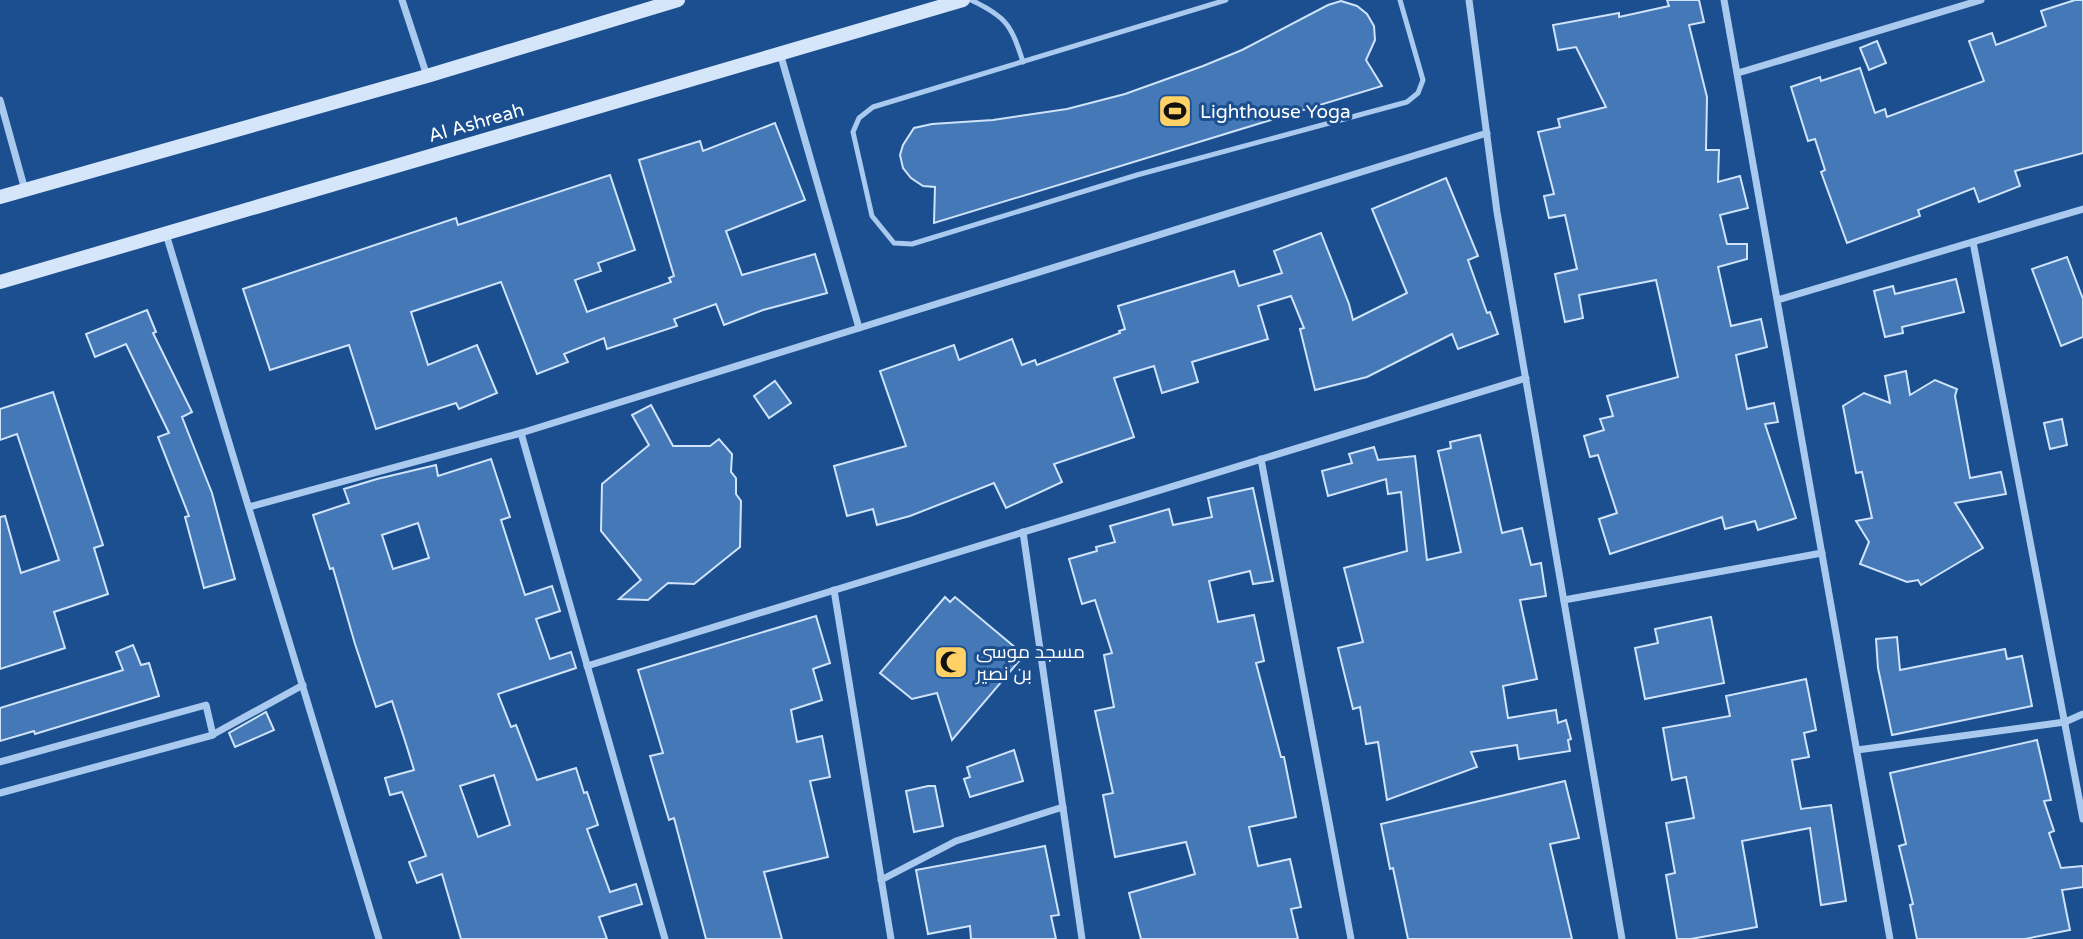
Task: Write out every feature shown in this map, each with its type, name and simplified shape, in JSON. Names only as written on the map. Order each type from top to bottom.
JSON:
[{"type":"street","points":[[402,0],[426,76]]},
{"type":"street","points":[[0,197],[426,76],[678,0]]},
{"type":"street","name":"Al Ashreah","points":[[0,282],[963,0]]},
{"type":"street","points":[[1469,0],[1497,212],[1622,939]]},
{"type":"street","points":[[1724,0],[1890,939]]},
{"type":"street","points":[[1738,73],[1981,0]]},
{"type":"street","points":[[780,53],[859,328]]},
{"type":"street","points":[[0,100],[25,190]]},
{"type":"street","points":[[249,507],[521,433],[1486,133]]},
{"type":"street","points":[[1778,300],[2083,209]]},
{"type":"street","points":[[166,233],[379,939]]},
{"type":"street","points":[[1973,242],[2083,819]]},
{"type":"street","points":[[587,666],[1525,378]]},
{"type":"street","points":[[521,433],[664,939]]},
{"type":"street","points":[[1261,459],[1352,939]]},
{"type":"street","points":[[1023,532],[1082,939]]},
{"type":"street","points":[[1564,600],[1822,553]]},
{"type":"street","points":[[834,590],[891,939]]},
{"type":"street","points":[[0,793],[212,735],[303,685]]},
{"type":"street","points":[[0,762],[206,705],[212,735]]},
{"type":"street","points":[[1857,750],[2065,722],[2083,714]]},
{"type":"street","points":[[881,880],[956,841],[1063,807]]},
{"type":"lane","points":[[971,0],[995,11],[1004,20],[1014,34],[1023,62]]},
{"type":"lane","points":[[1226,0],[873,107],[859,118],[853,132],[872,216],[894,243],[912,244],[1137,175],[1407,102],[1418,93],[1423,79],[1400,0]]},
{"type":"building","points":[[1667,0],[1699,0],[1704,22],[1689,25],[1707,97],[1706,150],[1719,150],[1718,182],[1740,176],[1748,208],[1720,215],[1727,244],[1747,244],[1747,259],[1718,267],[1731,326],[1761,319],[1767,347],[1736,355],[1747,409],[1774,403],[1778,422],[1765,424],[1796,518],[1758,530],[1755,521],[1725,529],[1722,517],[1610,554],[1599,519],[1617,513],[1598,455],[1590,457],[1584,436],[1604,430],[1600,419],[1613,416],[1607,396],[1678,377],[1656,280],[1579,295],[1583,318],[1565,322],[1555,274],[1577,269],[1565,215],[1549,218],[1544,196],[1554,194],[1538,132],[1560,127],[1558,119],[1606,107],[1576,47],[1558,50],[1553,25],[1619,13],[1619,17],[1669,6]]},
{"type":"building","points":[[2083,0],[2083,153],[2015,171],[2020,186],[1979,202],[1974,188],[1918,210],[1920,216],[1847,243],[1821,172],[1825,170],[1815,139],[1808,141],[1791,87],[1820,77],[1821,81],[1860,68],[1875,113],[1885,109],[1887,117],[1984,81],[1969,41],[1992,33],[1996,45],[2046,26],[2041,11]]},
{"type":"building","name":"Lighthouse Yoga","points":[[1341,1],[1357,6],[1367,14],[1374,26],[1375,40],[1366,60],[1382,86],[934,223],[935,187],[923,186],[903,168],[900,155],[914,128],[1067,109],[1125,94],[1242,50],[1328,5]]},
{"type":"building","points":[[1877,41],[1886,63],[1869,70],[1860,48]]},
{"type":"building","points":[[775,123],[805,200],[726,231],[742,275],[815,254],[827,293],[763,310],[724,325],[716,304],[674,319],[677,326],[607,349],[604,338],[564,354],[568,362],[537,374],[501,282],[411,312],[428,365],[477,345],[497,393],[459,409],[456,403],[376,429],[349,345],[270,370],[243,289],[456,218],[458,225],[610,175],[635,250],[598,263],[601,271],[575,280],[587,312],[671,282],[669,278],[674,276],[639,160],[700,141],[703,151]]},
{"type":"building","points":[[1446,178],[1478,256],[1468,260],[1487,313],[1490,312],[1498,334],[1458,349],[1452,334],[1367,377],[1315,390],[1300,329],[1304,328],[1291,296],[1258,306],[1268,339],[1192,362],[1198,382],[1162,393],[1154,366],[1114,378],[1134,437],[1054,464],[1062,482],[1006,508],[994,483],[910,516],[877,525],[873,509],[847,516],[834,466],[906,446],[880,371],[954,345],[959,360],[1012,339],[1022,365],[1035,360],[1037,365],[1120,333],[1119,331],[1125,329],[1118,306],[1234,271],[1239,286],[1282,273],[1274,251],[1321,233],[1353,320],[1407,293],[1372,209]]},
{"type":"building","points":[[2067,257],[2083,299],[2083,337],[2061,346],[2032,269]]},
{"type":"building","points":[[1956,279],[1964,312],[1902,327],[1903,333],[1885,337],[1874,291],[1893,286],[1895,294]]},
{"type":"building","points":[[147,310],[156,332],[153,333],[192,412],[182,417],[212,493],[235,579],[204,588],[185,517],[189,516],[158,437],[169,433],[126,344],[95,357],[86,334]]},
{"type":"building","points":[[1906,371],[1910,395],[1935,380],[1957,389],[1955,396],[1970,478],[2001,472],[2006,494],[1955,503],[1983,548],[1921,585],[1918,580],[1907,582],[1860,564],[1869,542],[1856,521],[1872,518],[1862,472],[1856,473],[1843,406],[1864,393],[1890,403],[1885,376]]},
{"type":"building","points":[[775,381],[791,403],[769,418],[754,396]]},
{"type":"building","points":[[53,392],[103,545],[94,548],[108,594],[54,612],[65,648],[0,669],[0,517],[5,516],[21,573],[59,560],[17,434],[0,440],[0,409]]},
{"type":"building","points":[[651,405],[673,446],[710,446],[719,439],[732,454],[731,472],[736,478],[736,494],[741,501],[740,547],[694,584],[668,583],[648,600],[619,599],[641,580],[601,531],[602,484],[649,445],[632,415]]},
{"type":"building","points":[[2062,419],[2067,445],[2050,449],[2044,423]]},
{"type":"building","points":[[1480,435],[1502,533],[1522,528],[1531,565],[1541,563],[1546,596],[1520,600],[1537,679],[1503,686],[1508,718],[1556,710],[1558,723],[1566,720],[1571,739],[1568,740],[1570,751],[1519,759],[1517,745],[1471,752],[1477,767],[1387,800],[1378,742],[1366,744],[1360,707],[1353,709],[1338,648],[1363,642],[1344,568],[1407,551],[1401,492],[1388,494],[1386,479],[1328,496],[1322,471],[1352,463],[1349,454],[1374,447],[1378,460],[1415,456],[1427,560],[1461,552],[1438,451],[1451,448],[1450,442]]},
{"type":"building","points":[[491,459],[510,517],[501,520],[525,595],[552,586],[560,611],[536,619],[550,659],[571,652],[576,668],[498,694],[511,727],[516,725],[537,780],[576,768],[598,825],[587,829],[610,892],[636,884],[642,904],[599,917],[607,939],[461,939],[442,874],[417,883],[409,862],[426,856],[402,792],[390,795],[385,778],[414,770],[392,701],[376,707],[333,568],[330,569],[313,515],[349,503],[344,489],[436,465],[438,476]],"holes":[[[418,523],[429,558],[393,569],[382,535]],[[494,775],[510,825],[478,837],[460,786]]]},
{"type":"building","points":[[1253,488],[1273,581],[1253,584],[1250,571],[1209,581],[1218,622],[1254,615],[1264,661],[1256,663],[1281,757],[1284,757],[1296,817],[1249,827],[1258,866],[1290,859],[1301,907],[1291,909],[1298,939],[1141,939],[1129,893],[1195,874],[1186,842],[1115,857],[1103,795],[1113,793],[1095,711],[1114,707],[1104,655],[1112,653],[1095,600],[1082,604],[1069,559],[1097,551],[1096,547],[1115,542],[1110,526],[1169,509],[1173,525],[1212,517],[1208,498]]},
{"type":"building","points":[[945,597],[950,602],[955,597],[1017,649],[1012,655],[1019,661],[952,740],[937,693],[912,699],[880,673]]},
{"type":"building","points":[[816,616],[830,663],[813,669],[822,700],[791,710],[797,742],[822,736],[830,777],[810,781],[828,857],[764,872],[782,939],[706,939],[674,818],[669,820],[650,756],[663,753],[638,670]]},
{"type":"building","points":[[1711,617],[1724,683],[1645,699],[1635,648],[1658,643],[1655,629]]},
{"type":"building","points":[[1897,637],[1900,670],[2005,649],[2007,659],[2022,656],[2032,706],[1892,735],[1878,668],[1876,639]]},
{"type":"building","points":[[133,645],[141,665],[149,663],[159,696],[35,734],[34,731],[0,741],[0,708],[123,670],[116,652]]},
{"type":"building","points":[[1806,679],[1816,730],[1804,733],[1809,757],[1792,760],[1801,809],[1831,805],[1846,901],[1821,905],[1810,828],[1742,841],[1757,927],[1677,939],[1666,875],[1675,873],[1666,823],[1694,818],[1686,777],[1672,780],[1663,728],[1730,716],[1726,696]]},
{"type":"building","points":[[266,712],[274,730],[235,747],[229,733]]},
{"type":"building","points":[[2037,740],[2051,800],[2044,801],[2054,831],[2049,833],[2061,868],[2083,866],[2083,887],[2062,890],[2070,930],[2025,939],[1917,939],[1910,905],[1913,904],[1899,846],[1906,844],[1890,773]]},
{"type":"building","points":[[1014,750],[1023,781],[970,797],[964,779],[970,777],[967,767]]},
{"type":"building","points":[[1565,781],[1579,838],[1550,844],[1572,939],[1408,939],[1381,824]]},
{"type":"building","points":[[935,786],[943,826],[914,832],[906,791]]},
{"type":"building","points":[[1045,846],[1059,915],[1051,916],[1056,939],[971,939],[970,926],[928,934],[916,870]]},
{"type":"place","name":"Lighthouse Yoga","points":[[1175,111]]},
{"type":"place","name":"مسجد موسى بن نصير","points":[[951,662]]}]
